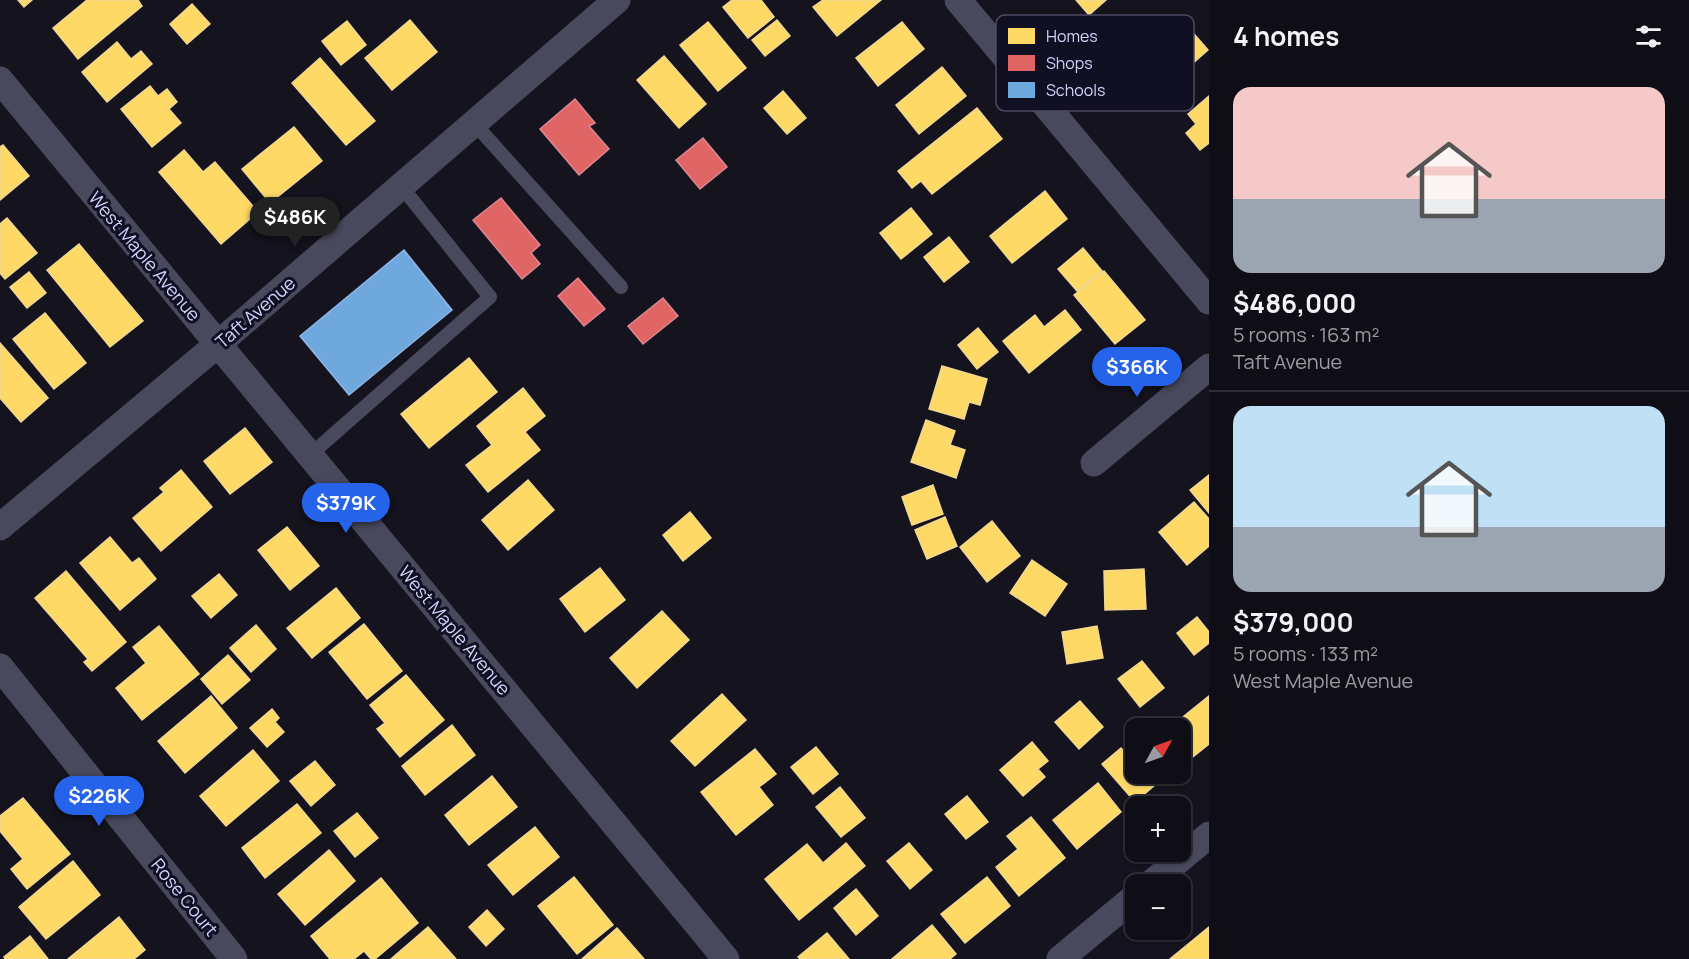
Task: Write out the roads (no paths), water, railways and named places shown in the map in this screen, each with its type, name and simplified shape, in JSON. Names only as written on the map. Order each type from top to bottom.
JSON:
[{"type":"street","name":"Taft Avenue","points":[[0,527],[218,344],[617,0]]},
{"type":"street","points":[[958,0],[996,44]]},
{"type":"street","name":"West Maple Avenue","points":[[0,80],[726,959]]},
{"type":"street","points":[[1053,111],[1205,288]]},
{"type":"street","points":[[1094,463],[1209,367]]},
{"type":"street","name":"Rose Court","points":[[0,667],[234,959]]},
{"type":"street","points":[[1162,874],[1209,835]]},
{"type":"street","points":[[1060,959],[1125,905]]},
{"type":"lane","points":[[474,123],[621,287]]},
{"type":"lane","points":[[310,455],[490,297],[401,186]]}]
